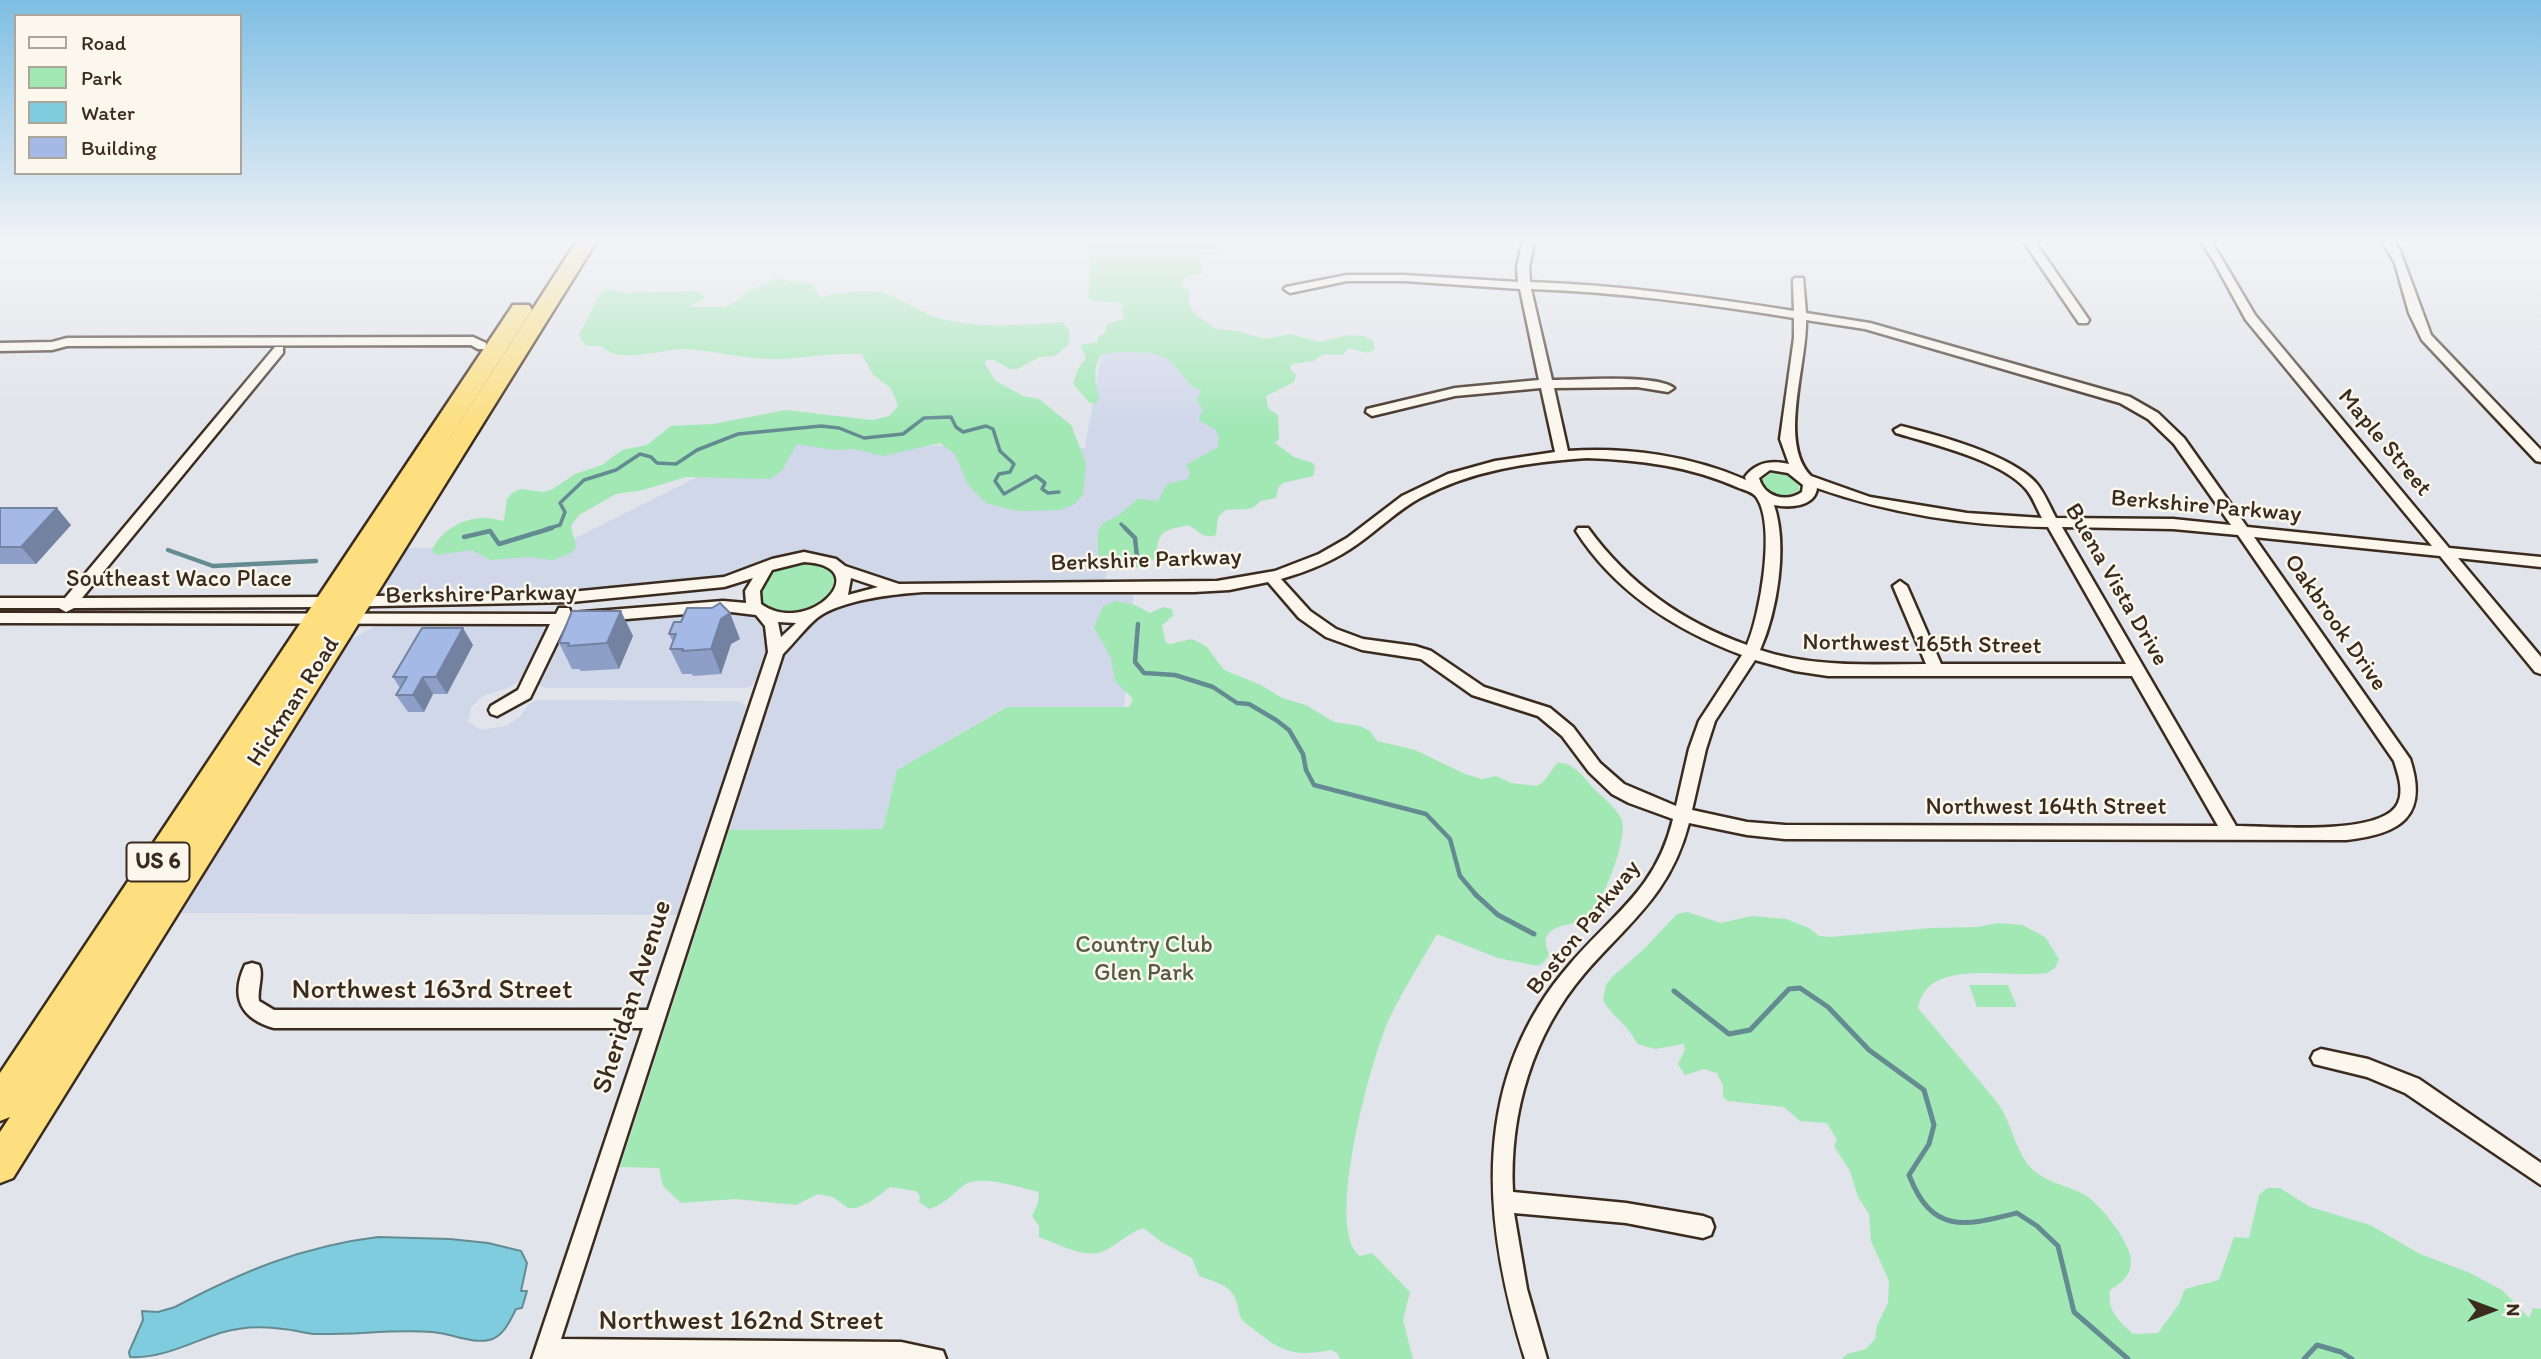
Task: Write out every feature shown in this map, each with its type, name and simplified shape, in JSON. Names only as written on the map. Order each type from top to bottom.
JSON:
[{"type":"highway","name":"Hickman Road","points":[[0,1165],[527,302]]},
{"type":"highway","name":"Hickman Road","points":[[499,347],[536,302]]},
{"type":"highway","name":"Hickman Road","points":[[0,1104],[337,613],[444,466],[439,464],[448,446],[503,361],[506,350],[499,347]]},
{"type":"street","points":[[1528,302],[1562,455]]},
{"type":"street","name":"Oakbrook Drive","points":[[1711,302],[1866,326],[2092,389],[2141,408],[2172,432],[2402,759],[2411,787],[2409,800],[2403,811]]},
{"type":"street","points":[[1760,469],[1777,456],[1787,439],[1801,317],[1800,302]]},
{"type":"street","points":[[2071,302],[2083,320]]},
{"type":"street","name":"Maple Street","points":[[2240,302],[2541,668]]},
{"type":"street","points":[[2412,302],[2426,337],[2541,458]]},
{"type":"street","points":[[0,347],[52,346],[67,342],[473,341],[499,347]]},
{"type":"street","points":[[52,346],[59,350],[468,350],[499,347]]},
{"type":"street","points":[[57,618],[279,350]]},
{"type":"street","points":[[1372,412],[1477,388],[1546,383],[1647,384],[1668,388]]},
{"type":"street","name":"Buena Vista Drive","points":[[1901,430],[1973,452],[2015,472],[2032,486],[2231,833]]},
{"type":"street","points":[[1787,439],[1811,490],[1803,499]]},
{"type":"street","name":"Berkshire Parkway","points":[[818,611],[859,596],[896,587],[1202,587],[1272,577],[1334,552],[1397,505],[1452,477],[1518,460],[1562,455],[1634,457],[1702,469],[1785,502],[1803,499],[1868,501],[1967,518],[2146,522],[2541,562]]},
{"type":"street","name":"Berkshire Parkway","points":[[1702,469],[1760,469],[1777,466],[1868,501]]},
{"type":"street","name":"Boston Parkway","points":[[1536,1359],[1508,1263],[1502,1201],[1502,1157],[1507,1119],[1528,1046],[1547,1009],[1566,982],[1647,894],[1673,850],[1685,814],[1697,748],[1704,727],[1752,652],[1764,614],[1774,539],[1770,512],[1752,477],[1760,469]]},
{"type":"street","name":"Boston Parkway","points":[[1774,539],[1788,509],[1803,499]]},
{"type":"street","name":"Northwest 165th Street","points":[[1583,531],[1602,559],[1635,591],[1678,620],[1752,652],[1806,668],[2138,670]]},
{"type":"street","points":[[760,612],[783,619],[818,611],[842,590],[844,578],[839,569],[821,558],[806,556],[775,564],[765,570],[753,584],[750,595],[760,612],[772,625],[776,652]]},
{"type":"street","name":"Berkshire Parkway","points":[[839,569],[896,587]]},
{"type":"street","name":"Berkshire Parkway","points":[[337,613],[571,597],[724,582],[765,570]]},
{"type":"street","name":"Northwest 164th Street","points":[[1272,577],[1295,608],[1321,628],[1353,642],[1428,655],[1479,691],[1543,711],[1558,721],[1599,775],[1614,787],[1634,797],[1685,814],[1748,829],[1785,832],[2366,832],[2395,821],[2403,811]]},
{"type":"street","points":[[1900,586],[1936,670]]},
{"type":"street","points":[[497,710],[524,694],[571,597]]},
{"type":"street","name":"Southeast Waco Place","points":[[0,603],[337,613]]},
{"type":"street","name":"Berkshire Parkway","points":[[337,613],[561,619],[723,606],[760,612]]},
{"type":"street","name":"Sheridan Avenue","points":[[544,1355],[776,652],[818,611]]},
{"type":"street","name":"Southeast Waco Place","points":[[0,618],[337,613]]},
{"type":"street","name":"Northwest 163rd Street","points":[[252,971],[246,991],[253,1011],[274,1019],[655,1019]]},
{"type":"street","points":[[2321,1058],[2368,1068],[2412,1086],[2541,1175]]},
{"type":"street","points":[[1502,1201],[1612,1211],[1703,1227]]},
{"type":"street","name":"Northwest 162nd Street","points":[[544,1355],[852,1350],[901,1353],[935,1359]]},
{"type":"shaded area","points":[[1197,346],[1235,472],[1111,542],[1105,582],[886,581],[852,568],[829,555],[810,552],[780,557],[735,577],[577,591],[399,592],[386,585],[405,548],[553,549],[765,443],[1085,448],[1103,347]]},
{"type":"shaded area","points":[[900,593],[1134,593],[1124,707],[1006,707],[897,770],[883,829],[729,830],[788,646],[808,624],[847,604]]},
{"type":"shaded area","points":[[704,610],[744,611],[764,624],[768,643],[756,680],[751,686],[546,688],[539,685],[562,632],[574,624]]},
{"type":"shaded area","points":[[419,622],[537,623],[543,626],[544,636],[521,680],[508,688],[483,696],[471,707],[468,721],[481,730],[506,726],[520,717],[528,705],[537,700],[738,701],[744,704],[747,710],[677,915],[177,913],[348,641],[375,626]]},
{"type":"green space","points":[[596,302],[698,302],[690,307],[725,307],[735,302],[905,302],[932,316],[969,324],[1063,322],[1070,332],[1068,345],[1055,356],[1040,357],[1017,369],[1010,369],[994,360],[986,360],[985,364],[996,381],[1023,396],[1039,399],[1071,425],[1086,463],[1083,494],[1075,504],[1060,510],[1017,511],[986,503],[968,485],[955,454],[940,443],[883,456],[854,449],[834,450],[797,444],[782,470],[770,479],[686,477],[643,490],[616,494],[579,515],[571,526],[576,547],[571,553],[553,560],[528,557],[490,560],[472,550],[437,555],[432,551],[445,532],[459,524],[484,518],[504,521],[507,499],[512,493],[521,489],[544,492],[553,489],[575,474],[602,465],[622,450],[647,445],[671,426],[713,424],[785,410],[873,420],[889,416],[898,406],[891,388],[873,375],[862,354],[770,359],[684,349],[629,355],[609,352],[601,346],[586,346],[579,335]]},
{"type":"green space","points":[[1116,302],[1189,302],[1195,314],[1216,329],[1238,331],[1264,339],[1290,334],[1321,342],[1347,335],[1363,336],[1373,340],[1375,349],[1367,353],[1349,348],[1342,355],[1323,354],[1314,361],[1292,364],[1290,369],[1296,375],[1294,382],[1266,396],[1268,408],[1278,415],[1279,439],[1275,443],[1294,457],[1313,463],[1313,476],[1283,483],[1278,488],[1276,498],[1260,501],[1253,507],[1225,510],[1218,517],[1216,535],[1205,535],[1188,525],[1168,530],[1158,541],[1156,557],[1150,562],[1143,566],[1119,570],[1098,561],[1098,532],[1103,523],[1118,516],[1137,499],[1158,501],[1167,484],[1188,479],[1190,473],[1186,465],[1218,447],[1219,438],[1216,430],[1200,421],[1199,416],[1203,411],[1197,400],[1201,390],[1191,385],[1163,356],[1137,352],[1102,354],[1095,371],[1099,399],[1095,404],[1088,402],[1073,384],[1078,369],[1086,358],[1080,345],[1098,342],[1098,337],[1106,332],[1107,324],[1124,319],[1121,309],[1126,303]]},
{"type":"green space","points":[[1773,472],[1785,473],[1795,478],[1800,490],[1788,496],[1767,490],[1762,479]]},
{"type":"green space","points":[[802,561],[826,565],[835,574],[835,584],[827,600],[811,609],[791,614],[779,613],[761,605],[758,589],[769,573]]},
{"type":"green space","name":"Country Club Glen Park","points":[[1117,601],[1135,605],[1150,613],[1163,607],[1172,609],[1173,616],[1162,625],[1166,643],[1192,639],[1207,647],[1224,670],[1261,685],[1282,698],[1306,705],[1334,722],[1360,726],[1370,731],[1377,741],[1415,750],[1465,774],[1482,779],[1496,776],[1511,783],[1537,786],[1557,763],[1568,765],[1613,806],[1621,818],[1622,839],[1613,870],[1600,899],[1583,920],[1552,930],[1548,934],[1546,941],[1549,955],[1542,964],[1537,966],[1498,958],[1437,934],[1394,1008],[1381,1039],[1354,1142],[1348,1179],[1347,1213],[1350,1240],[1360,1256],[1372,1253],[1410,1292],[1403,1320],[1413,1359],[1340,1359],[1337,1353],[1331,1350],[1303,1353],[1283,1349],[1243,1321],[1230,1290],[1199,1276],[1192,1258],[1160,1241],[1144,1228],[1104,1251],[1089,1253],[1072,1250],[1039,1237],[1039,1226],[1032,1216],[1038,1203],[1039,1192],[1011,1185],[990,1181],[971,1182],[944,1202],[929,1209],[919,1202],[920,1196],[916,1191],[890,1187],[870,1202],[856,1208],[848,1208],[833,1197],[818,1194],[796,1205],[735,1199],[681,1203],[663,1186],[659,1168],[620,1167],[729,830],[883,829],[897,770],[1007,707],[1129,707],[1133,699],[1115,681],[1111,658],[1094,627],[1103,606]]},
{"type":"green space","points":[[1687,912],[1721,923],[1752,916],[1786,919],[1809,928],[1819,936],[1830,937],[1931,928],[1977,927],[1998,923],[2022,925],[2045,937],[2059,959],[2055,968],[2047,973],[1972,973],[1953,976],[1936,981],[1924,992],[1918,1008],[1997,1102],[2021,1153],[2032,1169],[2044,1178],[2085,1195],[2106,1215],[2126,1244],[2130,1253],[2130,1271],[2110,1290],[2110,1304],[2118,1319],[2133,1334],[2158,1333],[2179,1304],[2185,1289],[2219,1280],[2234,1237],[2249,1238],[2259,1195],[2267,1188],[2280,1188],[2310,1207],[2370,1225],[2420,1254],[2468,1272],[2502,1290],[2529,1318],[2533,1308],[2541,1309],[2541,1359],[1842,1359],[1847,1354],[1866,1349],[1875,1339],[1877,1326],[1888,1303],[1889,1281],[1871,1241],[1869,1214],[1858,1197],[1850,1171],[1834,1146],[1837,1140],[1827,1123],[1800,1121],[1784,1107],[1728,1101],[1723,1097],[1723,1086],[1717,1073],[1704,1069],[1685,1075],[1678,1064],[1685,1050],[1684,1044],[1655,1049],[1637,1044],[1603,1000],[1606,985],[1612,977],[1645,948],[1677,914]]},
{"type":"green space","points":[[1969,985],[2008,985],[2017,1007],[1977,1007]]},
{"type":"water","points":[[378,1237],[450,1239],[488,1243],[521,1251],[527,1263],[521,1291],[527,1291],[522,1308],[516,1309],[502,1332],[494,1338],[482,1341],[432,1332],[315,1334],[275,1328],[251,1328],[220,1333],[165,1353],[130,1357],[129,1352],[143,1320],[142,1311],[158,1312],[175,1307],[248,1272],[298,1254]]},
{"type":"building","points":[[0,508],[57,508],[21,547],[0,547]]},
{"type":"building","points":[[720,603],[730,613],[721,619],[711,649],[670,649],[676,634],[669,634],[674,622],[681,622],[687,608],[712,608]]},
{"type":"building","points":[[572,611],[621,611],[607,643],[568,646],[569,643],[559,643]]},
{"type":"building","points":[[422,628],[463,628],[436,677],[423,677],[413,695],[396,695],[407,677],[393,677]]},
{"type":"waterway","points":[[546,529],[560,525],[565,512],[560,503],[584,480],[616,470],[640,454],[651,457],[657,463],[676,464],[697,450],[738,434],[821,426],[839,428],[864,438],[903,434],[924,418],[951,417],[956,427],[963,432],[986,426],[993,429],[1000,451],[1014,464],[1010,472],[999,474],[995,481],[1004,494],[1036,476],[1045,483],[1042,489],[1048,493],[1059,492]]},
{"type":"waterway","points":[[1121,524],[1135,538],[1137,557]]},
{"type":"waterway","points":[[464,537],[490,531],[499,544],[552,528]]},
{"type":"waterway","points":[[168,550],[213,566],[316,561]]},
{"type":"waterway","points":[[1138,624],[1135,662],[1144,673],[1175,675],[1213,687],[1237,703],[1249,704],[1276,720],[1289,730],[1303,754],[1306,770],[1314,785],[1426,814],[1450,839],[1460,876],[1476,895]]},
{"type":"waterway","points":[[1476,895],[1498,915],[1534,934]]},
{"type":"waterway","points":[[1674,991],[1729,1034],[1750,1030],[1789,989],[1800,988],[1828,1007],[1869,1050],[1924,1090],[1934,1125],[1929,1144],[1909,1175],[1928,1208],[1940,1217],[1966,1223],[2017,1213],[2037,1226],[2058,1246],[2074,1312],[2128,1359]]},
{"type":"waterway","points":[[2304,1359],[2317,1345],[2341,1352],[2352,1359]]}]
